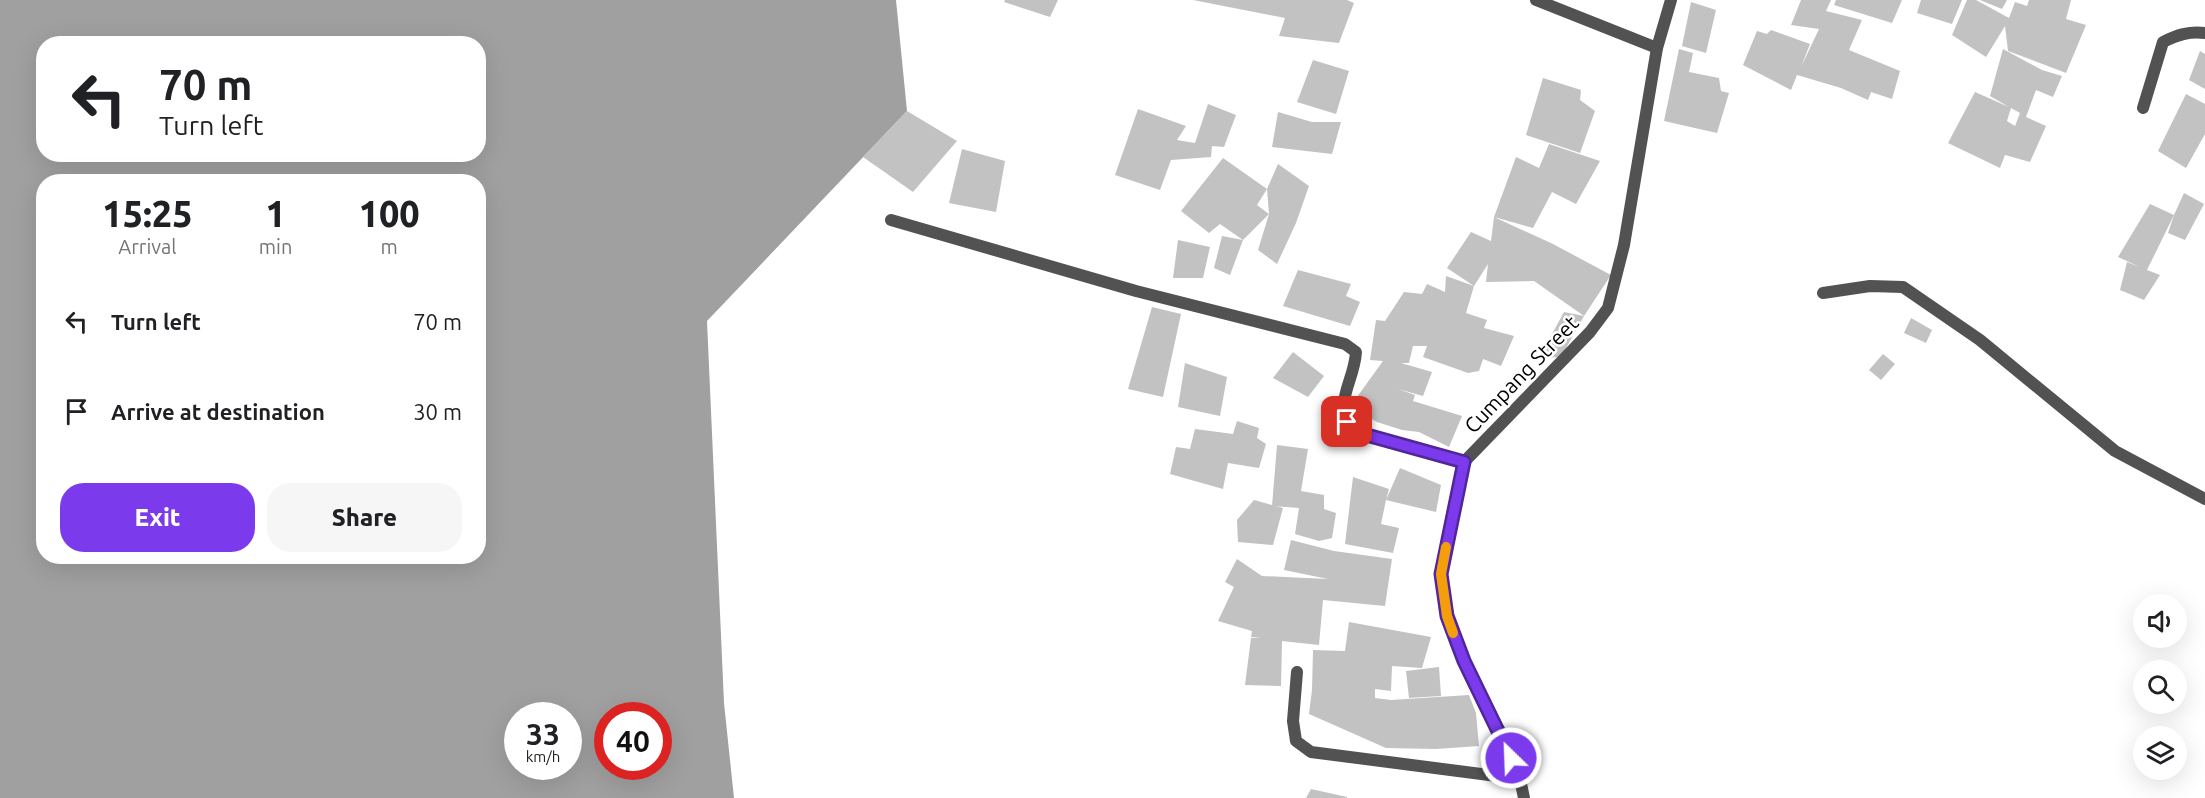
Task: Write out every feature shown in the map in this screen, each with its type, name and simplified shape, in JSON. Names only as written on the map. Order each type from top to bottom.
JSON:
[{"type":"street","points":[[1536,0],[1657,48]]},
{"type":"street","name":"Cumpang Street","points":[[1524,798],[1520,779],[1503,738],[1464,661],[1447,616],[1441,574],[1464,462],[1590,332],[1608,308],[1624,245],[1657,48],[1671,0]]},
{"type":"street","points":[[2143,108],[2163,42],[2176,35],[2205,33]]},
{"type":"street","points":[[891,220],[1136,291],[1344,344],[1356,352],[1355,367],[1342,405],[1347,422],[1356,432],[1464,462]]},
{"type":"street","points":[[1822,293],[1870,286],[1903,287],[1980,340],[2115,451],[2205,500]]},
{"type":"street","points":[[1297,672],[1293,721],[1296,741],[1311,752],[1520,779]]},
{"type":"shaded area","points":[[0,0],[896,0],[907,111],[707,321],[724,703],[734,798],[0,798]]},
{"type":"building","points":[[1005,0],[1058,0],[1050,17],[1004,2]]},
{"type":"building","points":[[1193,0],[1347,0],[1354,3],[1339,43],[1279,36],[1285,18]]},
{"type":"building","points":[[1801,0],[1831,0],[1826,11],[1862,20],[1849,50],[1900,71],[1892,99],[1871,92],[1868,100],[1841,88],[1797,75],[1791,90],[1743,65],[1757,31],[1767,34],[1771,30],[1810,44],[1801,67],[1819,29],[1791,25]]},
{"type":"building","points":[[1836,0],[1902,0],[1892,23],[1834,5]]},
{"type":"building","points":[[1921,0],[1962,0],[1952,24],[1917,13]]},
{"type":"building","points":[[1967,0],[1976,0],[2009,18],[2015,2],[2027,6],[2029,0],[2071,0],[2066,19],[2086,25],[2066,73],[2008,51],[2005,26],[1986,57],[1952,35]]},
{"type":"building","points":[[1980,0],[2007,0],[2002,9]]},
{"type":"building","points":[[1691,2],[1716,10],[1706,53],[1682,46]]},
{"type":"building","points":[[1679,49],[1693,53],[1689,72],[1719,78],[1721,91],[1729,93],[1717,133],[1664,121]]},
{"type":"building","points":[[2003,49],[2042,70],[2062,76],[2053,97],[2036,90],[2026,117],[2046,126],[2030,162],[2005,155],[2000,168],[1948,143],[1975,92],[2009,107],[1990,96]],"holes":[[[2011,108],[2020,113],[2015,126],[2007,121]]]},
{"type":"building","points":[[2200,51],[2205,54],[2205,89],[2189,80]]},
{"type":"building","points":[[1313,60],[1349,71],[1336,114],[1297,102]]},
{"type":"building","points":[[1543,78],[1581,90],[1580,100],[1595,111],[1580,153],[1526,135]]},
{"type":"building","points":[[2186,94],[2205,104],[2205,134],[2186,168],[2158,151]]},
{"type":"building","points":[[1208,104],[1236,115],[1224,147],[1212,146],[1211,157],[1171,160],[1160,190],[1115,175],[1138,109],[1186,126],[1177,140],[1195,143]]},
{"type":"building","points":[[907,111],[957,141],[913,192],[863,157]]},
{"type":"building","points":[[1278,112],[1312,122],[1341,122],[1332,154],[1272,147]]},
{"type":"building","points":[[1549,144],[1600,161],[1576,204],[1552,192],[1533,228],[1494,217],[1516,157],[1539,168]]},
{"type":"building","points":[[962,149],[1005,161],[996,212],[949,203]]},
{"type":"building","points":[[1223,158],[1267,189],[1257,205],[1269,214],[1243,240],[1220,224],[1209,233],[1181,211]]},
{"type":"building","points":[[1278,164],[1309,186],[1296,223],[1277,264],[1258,250],[1269,214],[1267,189]]},
{"type":"building","points":[[2184,193],[2204,204],[2185,240],[2168,233]]},
{"type":"building","points":[[2150,204],[2174,215],[2147,270],[2160,275],[2144,300],[2120,290],[2127,262],[2140,267],[2118,257]]},
{"type":"building","points":[[1494,217],[1553,244],[1611,275],[1584,316],[1534,281],[1486,282],[1488,264],[1474,286],[1447,268],[1471,232],[1491,241]]},
{"type":"building","points":[[1222,236],[1243,240],[1230,275],[1214,268]]},
{"type":"building","points":[[1178,240],[1210,247],[1203,278],[1173,278]]},
{"type":"building","points":[[1298,270],[1351,284],[1346,296],[1360,302],[1350,326],[1283,306]]},
{"type":"building","points":[[1446,276],[1474,286],[1466,313],[1487,320],[1484,328],[1514,336],[1501,366],[1483,359],[1479,371],[1468,373],[1423,357],[1427,346],[1413,346],[1409,363],[1401,363],[1432,372],[1423,396],[1398,389],[1415,395],[1413,401],[1462,416],[1449,447],[1419,432],[1402,430],[1377,422],[1360,412],[1357,397],[1383,361],[1370,360],[1376,320],[1385,321],[1404,292],[1422,294],[1427,284],[1445,292]]},
{"type":"building","points":[[1152,307],[1181,314],[1163,397],[1128,389]]},
{"type":"building","points":[[1564,312],[1584,316],[1561,357],[1539,358]]},
{"type":"building","points":[[1911,318],[1932,330],[1926,343],[1904,333]]},
{"type":"building","points":[[1293,352],[1324,376],[1308,397],[1273,378]]},
{"type":"building","points":[[1883,354],[1895,364],[1881,380],[1869,370]]},
{"type":"building","points":[[1185,363],[1227,377],[1220,416],[1178,407]]},
{"type":"building","points":[[1237,421],[1259,428],[1257,438],[1266,444],[1259,468],[1228,463],[1223,489],[1170,474],[1176,447],[1190,449],[1195,429],[1233,434]]},
{"type":"building","points":[[1277,445],[1308,449],[1301,491],[1324,495],[1324,509],[1336,513],[1332,538],[1319,541],[1295,534],[1299,508],[1272,506]]},
{"type":"building","points":[[1400,468],[1441,485],[1436,512],[1386,500]]},
{"type":"building","points":[[1353,477],[1389,489],[1381,524],[1399,528],[1393,553],[1345,544]]},
{"type":"building","points":[[1254,500],[1283,508],[1273,545],[1238,542],[1237,520]]},
{"type":"building","points":[[1291,540],[1334,551],[1392,559],[1385,606],[1323,600],[1319,645],[1282,641],[1281,686],[1245,685],[1251,638],[1261,638],[1251,637],[1252,631],[1218,621],[1234,587],[1225,582],[1237,559],[1262,576],[1328,579],[1284,570]]},
{"type":"building","points":[[1349,622],[1431,637],[1422,668],[1392,666],[1391,691],[1375,689],[1375,698],[1391,700],[1469,695],[1476,713],[1479,746],[1436,749],[1386,748],[1309,714],[1313,650],[1345,651]]},
{"type":"building","points":[[1439,667],[1441,696],[1409,698],[1406,671]]},
{"type":"building","points":[[1311,789],[1347,797],[1347,798],[1306,798]]},
{"type":"slow traffic","points":[[1446,547],[1441,574],[1447,616],[1453,633]]},
{"type":"route","points":[[1347,422],[1356,432],[1464,462],[1441,574],[1447,616],[1464,661],[1511,758]]}]
